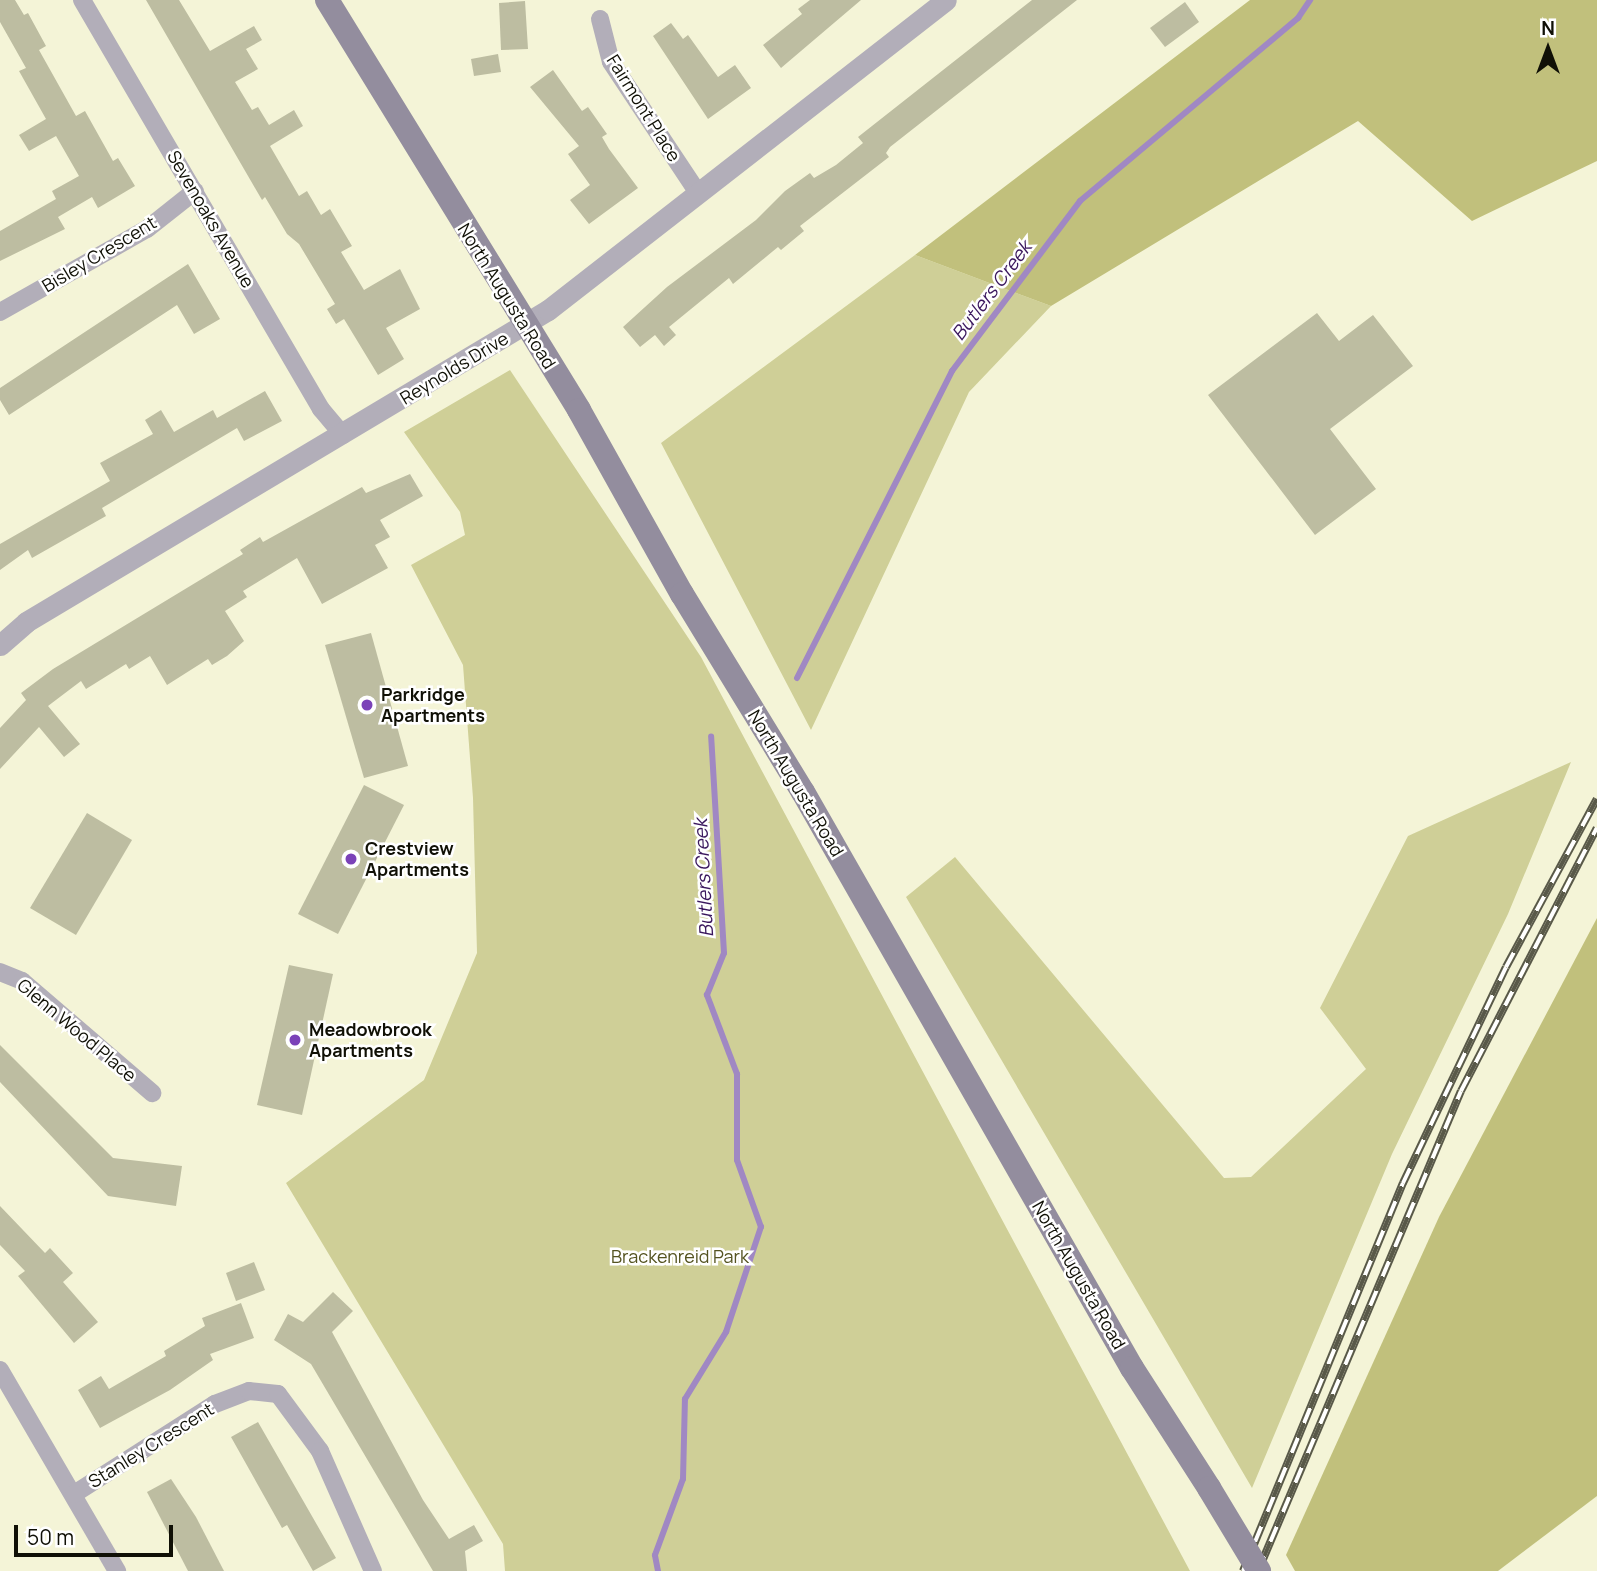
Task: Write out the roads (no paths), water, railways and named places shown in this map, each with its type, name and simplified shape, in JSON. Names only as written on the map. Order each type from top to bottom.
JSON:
[{"type":"main road","name":"North Augusta Road","points":[[327,0],[524,326],[579,410],[682,594],[803,792],[1132,1368],[1259,1571]]},
{"type":"street","name":"Sevenoaks Avenue","points":[[82,0],[321,409],[343,435]]},
{"type":"street","name":"Reynolds Drive","points":[[0,645],[26,622],[524,326],[946,0]]},
{"type":"street","name":"Fairmont Place","points":[[600,19],[611,62],[698,193]]},
{"type":"street","name":"Bisley Crescent","points":[[0,312],[147,229],[195,191]]},
{"type":"street","name":"Glenn Wood Place","points":[[0,972],[22,981],[152,1093]]},
{"type":"street","points":[[0,1370],[117,1571]]},
{"type":"street","name":"Stanley Crescent","points":[[74,1494],[215,1404],[249,1391],[278,1394],[320,1451],[373,1571]]},
{"type":"waterway","name":"Butlers Creek","points":[[797,678],[952,371],[1080,201],[1298,18],[1310,0]]},
{"type":"waterway","name":"Butlers Creek","points":[[658,1571],[655,1555],[683,1479],[685,1399],[726,1332],[761,1227],[737,1160],[737,1074],[707,995],[724,953],[711,736]]},
{"type":"railway","points":[[1243,1571],[1403,1183],[1506,967],[1597,799]]},
{"type":"railway","points":[[1258,1571],[1461,1091],[1597,828]]},
{"type":"place","name":"Parkridge Apartments","points":[[367,705]]},
{"type":"place","name":"Crestview Apartments","points":[[351,859]]},
{"type":"place","name":"Meadowbrook Apartments","points":[[295,1040]]},
{"type":"park label","name":"Brackenreid Park","points":[[680,1256]]}]
